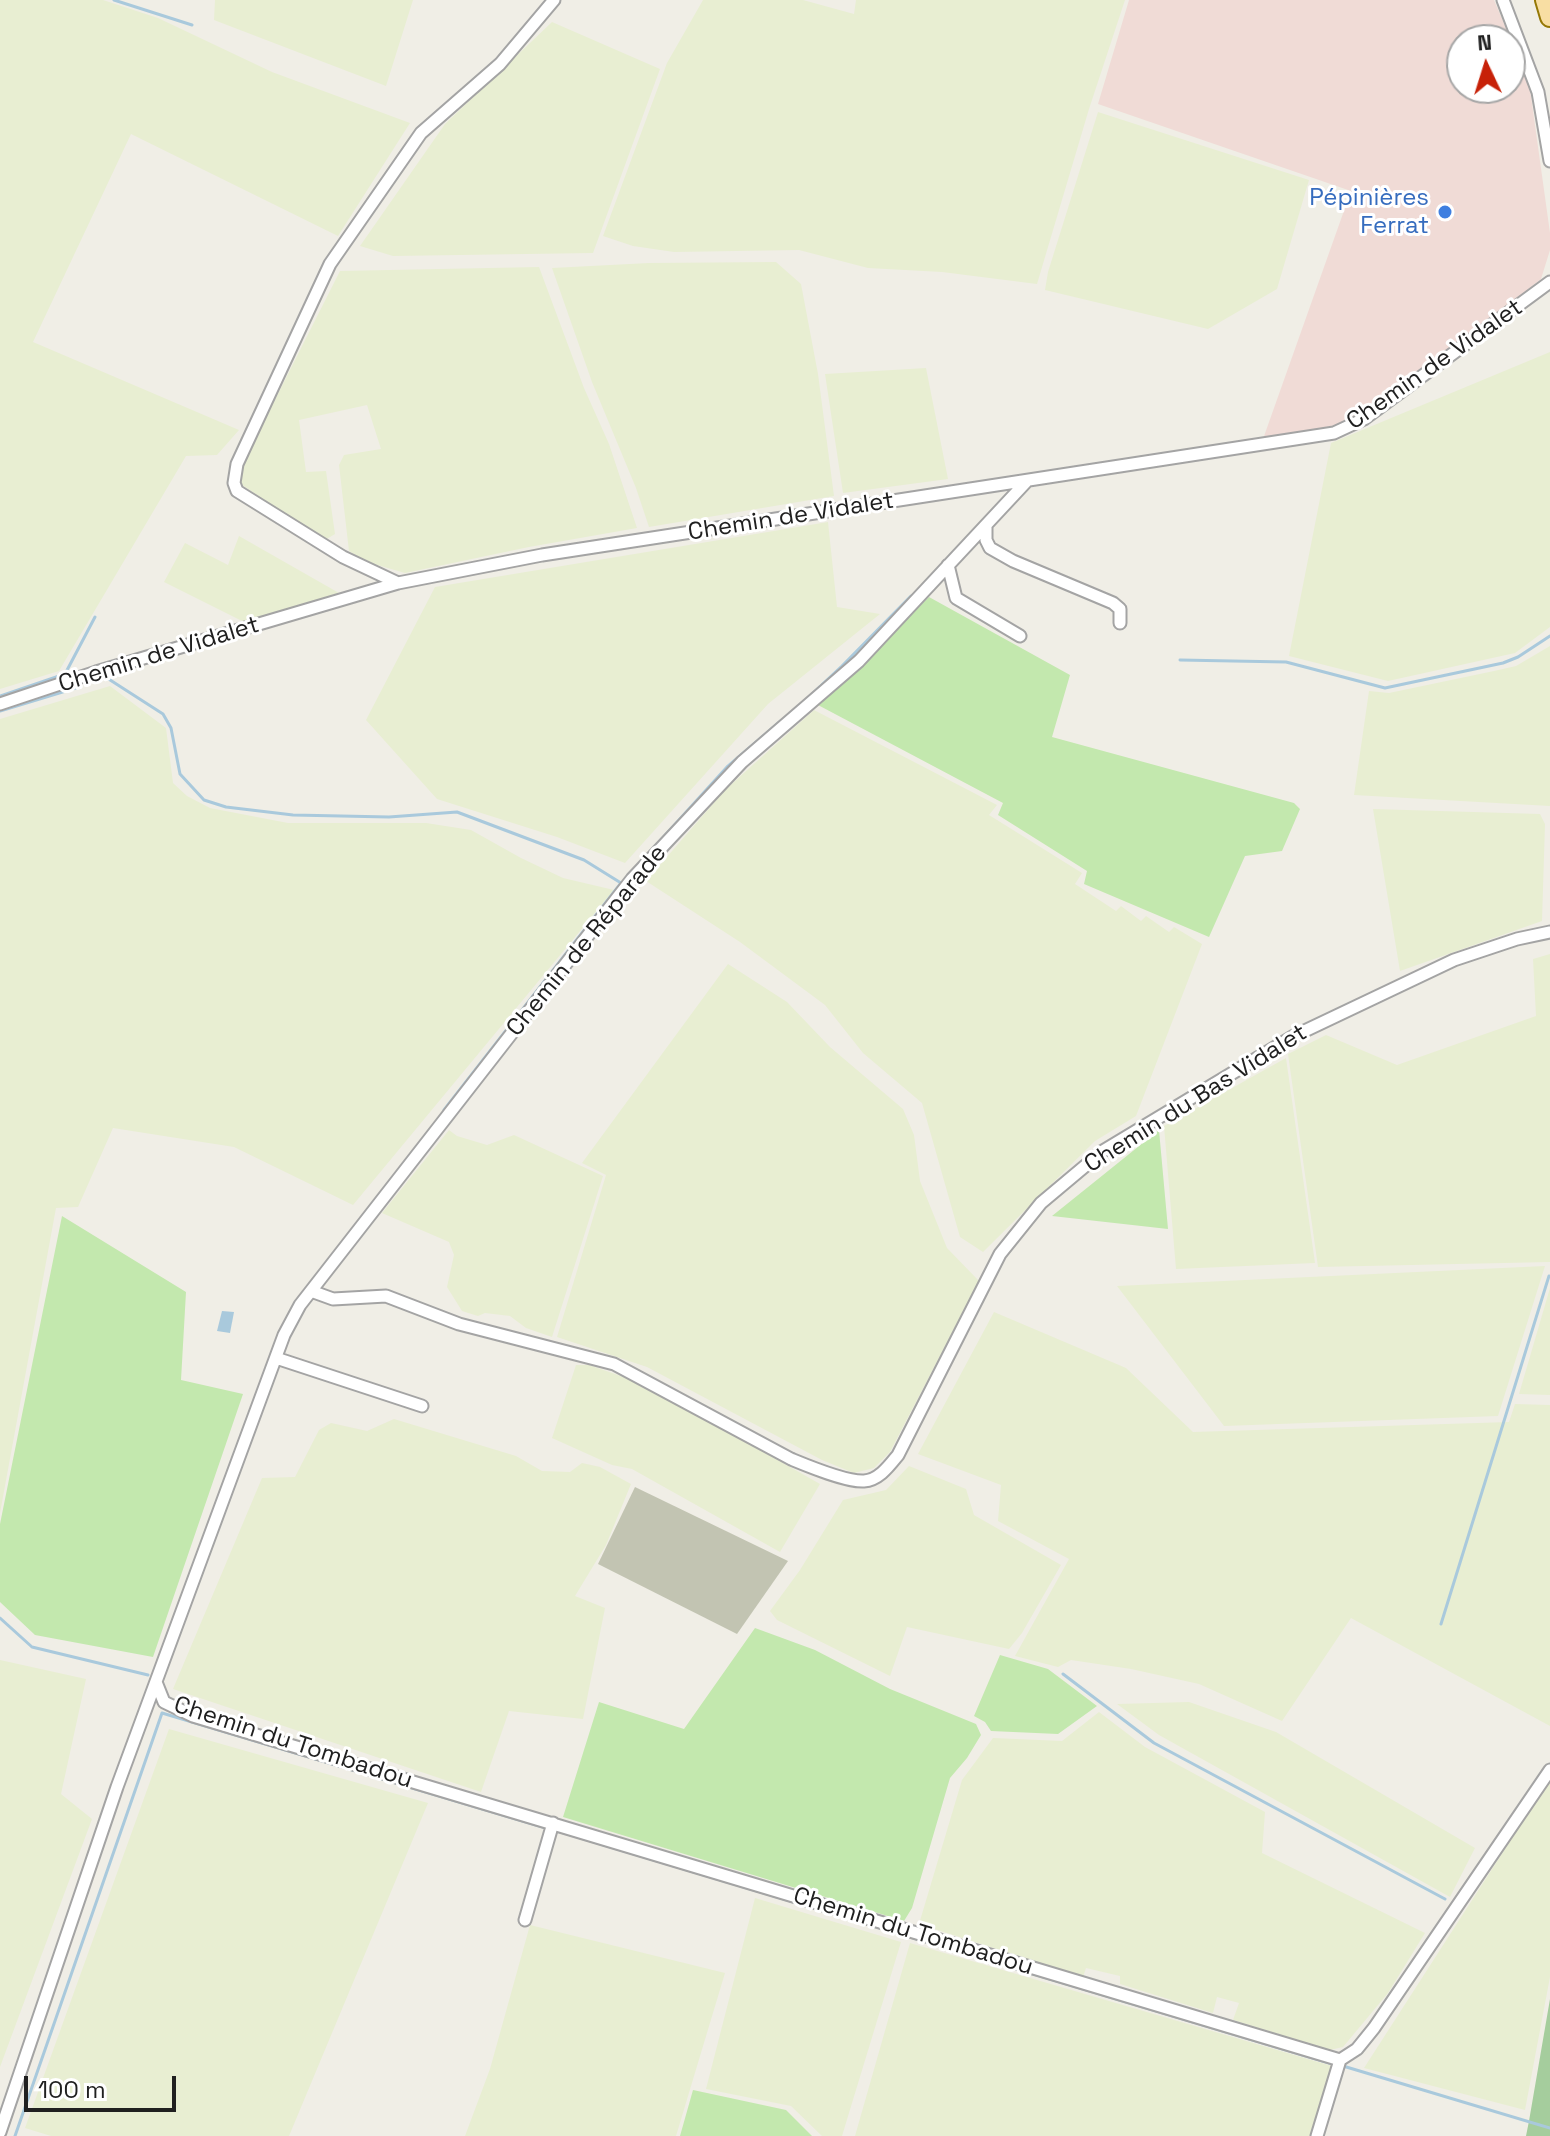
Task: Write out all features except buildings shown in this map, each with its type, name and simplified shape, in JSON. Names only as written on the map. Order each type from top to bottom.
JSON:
[{"type":"main road","points":[[1545,0],[1550,17]]},
{"type":"street","points":[[398,583],[343,557],[237,491],[234,483],[237,464],[330,264],[421,133],[500,64],[554,0]]},
{"type":"street","points":[[1503,0],[1538,92],[1550,161]]},
{"type":"street","name":"Chemin de Vidalet","points":[[0,704],[96,672],[398,583],[542,555],[1292,441],[1343,430],[1364,419],[1442,364],[1550,282]]},
{"type":"street","name":"Chemin de Réparade","points":[[0,2132],[117,1787],[289,1325],[311,1291],[632,879],[742,762],[859,661],[1027,481]]},
{"type":"street","points":[[986,526],[986,540],[990,548],[1013,561],[1113,603],[1120,609],[1120,623]]},
{"type":"street","points":[[948,565],[956,598],[1020,636]]},
{"type":"street","name":"Chemin du Bas Vidalet","points":[[311,1291],[333,1299],[386,1296],[459,1324],[614,1364],[791,1459],[818,1471],[864,1481],[883,1473],[898,1455],[1000,1254],[1041,1203],[1103,1151],[1294,1036],[1454,960],[1517,939],[1550,932]]},
{"type":"street","points":[[276,1358],[422,1406]]},
{"type":"street","name":"Chemin du Tombadou","points":[[156,1682],[164,1702],[193,1716],[1340,2060]]},
{"type":"street","points":[[1317,2136],[1340,2060],[1357,2049],[1374,2028],[1550,1770]]},
{"type":"street","points":[[525,1920],[553,1823]]},
{"type":"shaded area","points":[[0,0],[103,0],[158,18],[272,72],[410,123],[338,236],[131,134],[33,342],[239,430],[217,455],[186,456],[59,671],[0,689]]},
{"type":"shaded area","points":[[215,0],[413,0],[386,86],[214,20]]},
{"type":"shaded area","points":[[703,0],[803,0],[854,14],[856,0],[1125,0],[1037,284],[942,272],[868,268],[799,250],[674,252],[633,246],[603,236],[667,63]]},
{"type":"shaded area","name":"Pépinières Ferrat","points":[[1129,0],[1494,0],[1504,24],[1446,24],[1446,104],[1526,104],[1526,75],[1529,82],[1550,233],[1550,250],[1541,279],[1466,340],[1347,421],[1323,429],[1263,439],[1351,191],[1098,104]]},
{"type":"shaded area","points":[[552,22],[660,69],[593,253],[393,256],[360,246],[445,124]]},
{"type":"shaded area","points":[[1098,112],[1309,180],[1277,289],[1208,329],[1045,290]]},
{"type":"shaded area","points":[[776,262],[801,284],[818,374],[834,496],[649,527],[592,382],[552,268],[649,263]]},
{"type":"shaded area","points":[[539,267],[584,388],[609,444],[637,528],[405,573],[367,562],[349,551],[339,465],[344,455],[381,449],[367,405],[299,420],[306,472],[326,471],[335,534],[325,540],[239,483],[243,463],[340,271]]},
{"type":"shaded area","points":[[1550,352],[1550,627],[1515,653],[1388,681],[1289,656],[1331,443]]},
{"type":"shaded area","points":[[926,368],[948,479],[843,493],[825,374]]},
{"type":"shaded area","points":[[828,522],[837,607],[880,614],[768,704],[625,863],[557,837],[437,799],[366,720],[435,587]]},
{"type":"shaded area","points":[[239,536],[339,593],[244,622],[164,582],[185,543],[228,565]]},
{"type":"shaded area","points":[[1550,646],[1550,806],[1354,795],[1369,691],[1389,693],[1516,666]]},
{"type":"shaded area","points":[[110,686],[166,728],[173,783],[187,796],[210,808],[288,823],[426,823],[471,830],[563,878],[614,890],[353,1205],[234,1147],[113,1128],[78,1207],[56,1208],[0,1513],[0,719]]},
{"type":"shaded area","points":[[814,710],[997,805],[989,815],[1082,873],[1075,884],[1116,911],[1121,906],[1141,921],[1146,916],[1169,932],[1174,927],[1202,944],[1136,1116],[1095,1141],[983,1252],[960,1237],[922,1103],[863,1053],[825,1005],[740,942],[646,881],[725,790]]},
{"type":"shaded area","points":[[1373,809],[1540,814],[1545,824],[1542,921],[1400,971]]},
{"type":"shaded area","points":[[1550,954],[1550,1262],[1318,1267],[1288,1054],[1326,1035],[1397,1065],[1536,1016],[1533,959]]},
{"type":"shaded area","points":[[728,964],[787,1002],[830,1047],[903,1109],[914,1135],[920,1181],[947,1248],[979,1281],[890,1452],[874,1468],[854,1473],[822,1460],[647,1367],[557,1337],[606,1175],[582,1163]]},
{"type":"shaded area","points":[[1286,1058],[1315,1263],[1176,1269],[1164,1126]]},
{"type":"shaded area","points":[[449,1130],[457,1136],[487,1145],[514,1135],[603,1176],[552,1337],[526,1328],[510,1316],[485,1313],[478,1316],[462,1311],[447,1287],[454,1255],[449,1242],[382,1213]]},
{"type":"shaded area","points":[[1545,1266],[1498,1416],[1224,1426],[1117,1286]]},
{"type":"shaded area","points":[[1550,1288],[1550,1395],[1519,1394]]},
{"type":"shaded area","points":[[994,1312],[1126,1368],[1193,1432],[1509,1422],[1515,1404],[1550,1405],[1550,1726],[1351,1618],[1282,1721],[1199,1684],[1131,1669],[1071,1660],[1058,1667],[1015,1656],[1069,1559],[998,1521],[1001,1485],[918,1454]]},
{"type":"shaded area","points":[[576,1365],[589,1365],[644,1384],[820,1484],[780,1552],[632,1469],[612,1465],[552,1438]]},
{"type":"shaded area","points":[[394,1419],[516,1456],[542,1471],[570,1472],[582,1463],[600,1467],[631,1484],[606,1545],[575,1596],[605,1608],[583,1719],[509,1711],[481,1792],[173,1689],[262,1478],[295,1477],[319,1430],[331,1423],[367,1431]]},
{"type":"shaded area","points":[[909,1466],[966,1489],[974,1515],[1061,1565],[1022,1633],[1009,1649],[907,1627],[890,1676],[777,1620],[770,1611],[800,1570],[843,1500],[886,1490]]},
{"type":"shaded area","points":[[635,1487],[788,1561],[737,1634],[598,1564]]},
{"type":"shaded area","points":[[0,1660],[86,1679],[61,1794],[92,1819],[0,2067]]},
{"type":"shaded area","points":[[1189,1702],[1276,1732],[1475,1848],[1450,1897],[1159,1735],[1117,1704]]},
{"type":"shaded area","points":[[1099,1712],[1145,1747],[1265,1812],[1262,1853],[1425,1933],[1388,1993],[1343,2047],[1330,2050],[1233,2020],[1239,2003],[1217,1997],[1213,2013],[1120,1984],[1120,1976],[1086,1968],[1083,1977],[919,1924],[962,1780],[993,1738],[1062,1741]]},
{"type":"shaded area","points":[[169,1729],[428,1803],[289,2136],[51,2136],[25,2128]]},
{"type":"shaded area","points":[[1550,1779],[1550,1977],[1525,2110],[1364,2068]]},
{"type":"shaded area","points":[[755,1898],[901,1942],[842,2136],[822,2136],[791,2106],[706,2089]]},
{"type":"shaded area","points":[[530,1925],[725,1973],[676,2136],[465,2136],[490,2069]]},
{"type":"shaded area","points":[[910,1943],[1332,2066],[1312,2136],[855,2136]]},
{"type":"green space","points":[[929,597],[1070,675],[1052,737],[1294,803],[1300,809],[1282,851],[1245,856],[1209,937],[1084,884],[1087,871],[998,815],[1003,803],[818,705]]},
{"type":"green space","points":[[1159,1130],[1168,1229],[1052,1216]]},
{"type":"green space","points":[[62,1216],[186,1292],[181,1380],[243,1394],[153,1657],[35,1635],[0,1602],[0,1524]]},
{"type":"green space","points":[[755,1628],[815,1650],[890,1689],[976,1724],[981,1735],[950,1778],[912,1908],[904,1921],[563,1817],[599,1702],[684,1729]]},
{"type":"green space","points":[[1000,1655],[1048,1669],[1097,1706],[1058,1734],[991,1731],[985,1722],[974,1716]]},
{"type":"green space","points":[[1550,1999],[1550,2136],[1526,2136],[1529,2121]]},
{"type":"green space","points":[[693,2090],[786,2110],[812,2136],[680,2136]]},
{"type":"water","points":[[222,1311],[234,1312],[230,1333],[217,1331]]},
{"type":"waterway","points":[[114,0],[192,25]]},
{"type":"waterway","points":[[797,708],[911,596]]},
{"type":"waterway","points":[[0,696],[65,674],[95,617]]},
{"type":"waterway","points":[[1180,660],[1286,662],[1385,688],[1503,663],[1550,636]]},
{"type":"waterway","points":[[107,678],[163,714],[171,728],[180,774],[204,800],[226,807],[293,815],[389,817],[457,812],[584,860],[621,883],[444,1110]]},
{"type":"waterway","points":[[0,711],[79,687]]},
{"type":"waterway","points":[[649,853],[727,767],[782,720]]},
{"type":"waterway","points":[[1441,1624],[1549,1276]]},
{"type":"waterway","points":[[0,1618],[32,1647],[148,1675]]},
{"type":"waterway","points":[[1063,1674],[1154,1743],[1445,1899]]},
{"type":"waterway","points":[[15,2136],[162,1713],[546,1828]]},
{"type":"waterway","points":[[554,1830],[1336,2065]]},
{"type":"waterway","points":[[1343,2066],[1550,2128]]},
{"type":"place","name":"Pépinières Ferrat","points":[[1445,212]]}]
